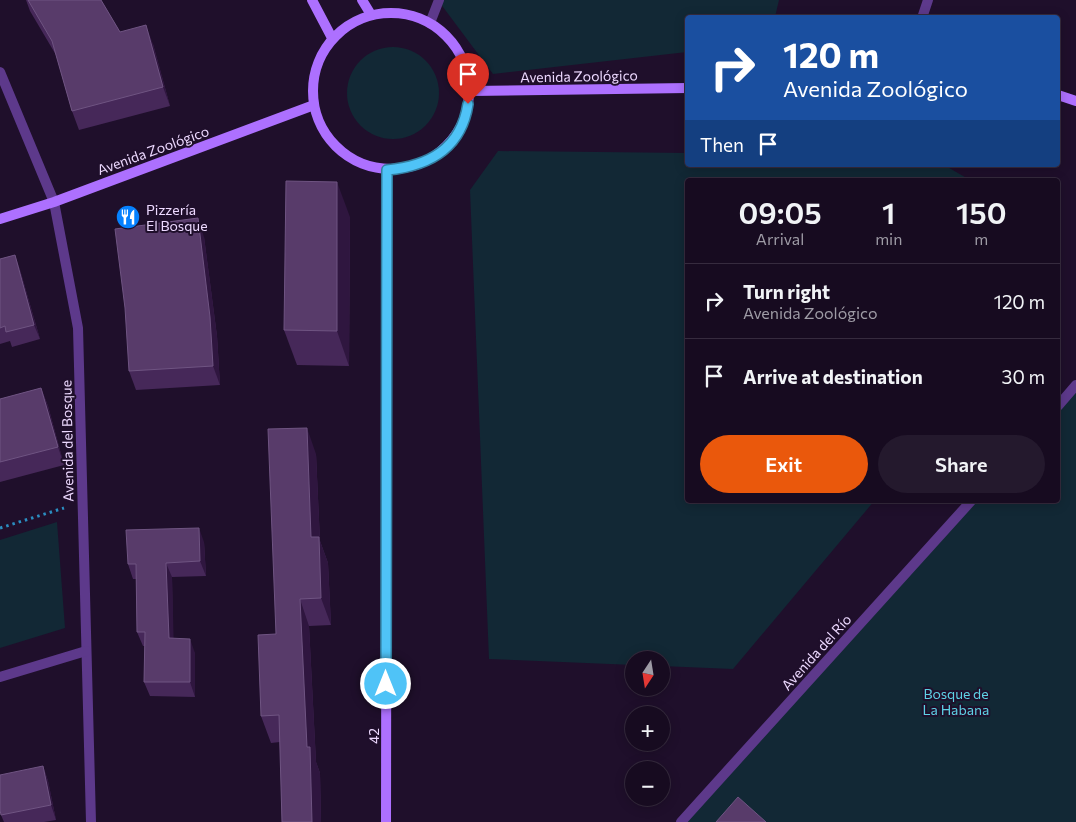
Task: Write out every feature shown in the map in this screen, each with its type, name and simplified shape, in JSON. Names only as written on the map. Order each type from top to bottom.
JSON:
[{"type":"street","points":[[312,0],[332,38]]},
{"type":"street","points":[[362,0],[370,13]]},
{"type":"street","points":[[430,23],[439,0]]},
{"type":"street","points":[[923,15],[928,0]]},
{"type":"street","points":[[370,13],[409,15],[430,23],[446,35],[459,51],[468,70],[470,91],[466,116],[454,139],[436,157],[412,168],[387,170],[362,164],[340,151],[326,137],[314,105],[313,85],[318,62],[332,38],[350,21],[370,13]]},
{"type":"street","name":"Avenida del Bosque","points":[[0,72],[54,202],[78,328],[91,822]]},
{"type":"street","name":"Avenida Zoológico","points":[[470,91],[685,88]]},
{"type":"street","points":[[1060,96],[1076,101]]},
{"type":"street","name":"Avenida Zoológico","points":[[0,219],[54,202],[314,105]]},
{"type":"street","name":"42","points":[[386,822],[387,170]]},
{"type":"street","points":[[1060,404],[1076,385]]},
{"type":"street","name":"Avenida del Río","points":[[681,822],[969,503]]},
{"type":"street","points":[[0,676],[86,651]]},
{"type":"path","points":[[0,528],[82,503]]},
{"type":"green space","points":[[435,0],[779,0],[775,15],[685,15],[685,52],[493,74],[440,3]]},
{"type":"green space","points":[[393,47],[402,48],[419,55],[431,67],[438,84],[438,102],[431,119],[419,131],[402,138],[393,139],[384,138],[367,131],[355,119],[348,102],[347,93],[348,84],[355,67],[367,55],[384,48]]},
{"type":"green space","points":[[498,151],[685,153],[685,167],[947,167],[967,178],[685,178],[685,503],[872,503],[733,669],[670,666],[670,651],[625,651],[625,665],[489,659],[470,190]]},
{"type":"green space","name":"Bosque de La Habana","points":[[1076,389],[1076,822],[682,822],[972,503],[1060,503],[1060,407]]},
{"type":"green space","points":[[57,522],[65,628],[0,648],[0,540]]},
{"type":"building","points":[[28,0],[101,0],[120,32],[146,25],[163,87],[72,111],[52,41]]},
{"type":"building","points":[[286,181],[337,182],[337,331],[284,330]]},
{"type":"building","points":[[198,218],[210,317],[213,366],[129,371],[125,308],[115,229]]},
{"type":"building","points":[[15,255],[34,325],[6,332],[5,326],[0,328],[0,259]]},
{"type":"building","points":[[41,388],[58,447],[0,462],[0,399]]},
{"type":"building","points":[[307,428],[311,537],[319,537],[321,598],[300,599],[307,747],[310,747],[312,822],[282,822],[279,715],[261,716],[258,635],[276,634],[268,429]]},
{"type":"building","points":[[199,528],[200,561],[166,563],[169,638],[190,639],[190,682],[144,682],[145,632],[137,632],[136,564],[128,564],[126,530]]},
{"type":"building","points":[[43,766],[51,805],[1,815],[0,775]]},
{"type":"building","points":[[738,797],[766,822],[716,822]]},
{"type":"place","name":"Pizzería El Bosque","points":[[128,217]]},
{"type":"route","points":[[386,684],[387,170],[412,168],[436,157],[454,139],[466,116],[468,104]]}]
